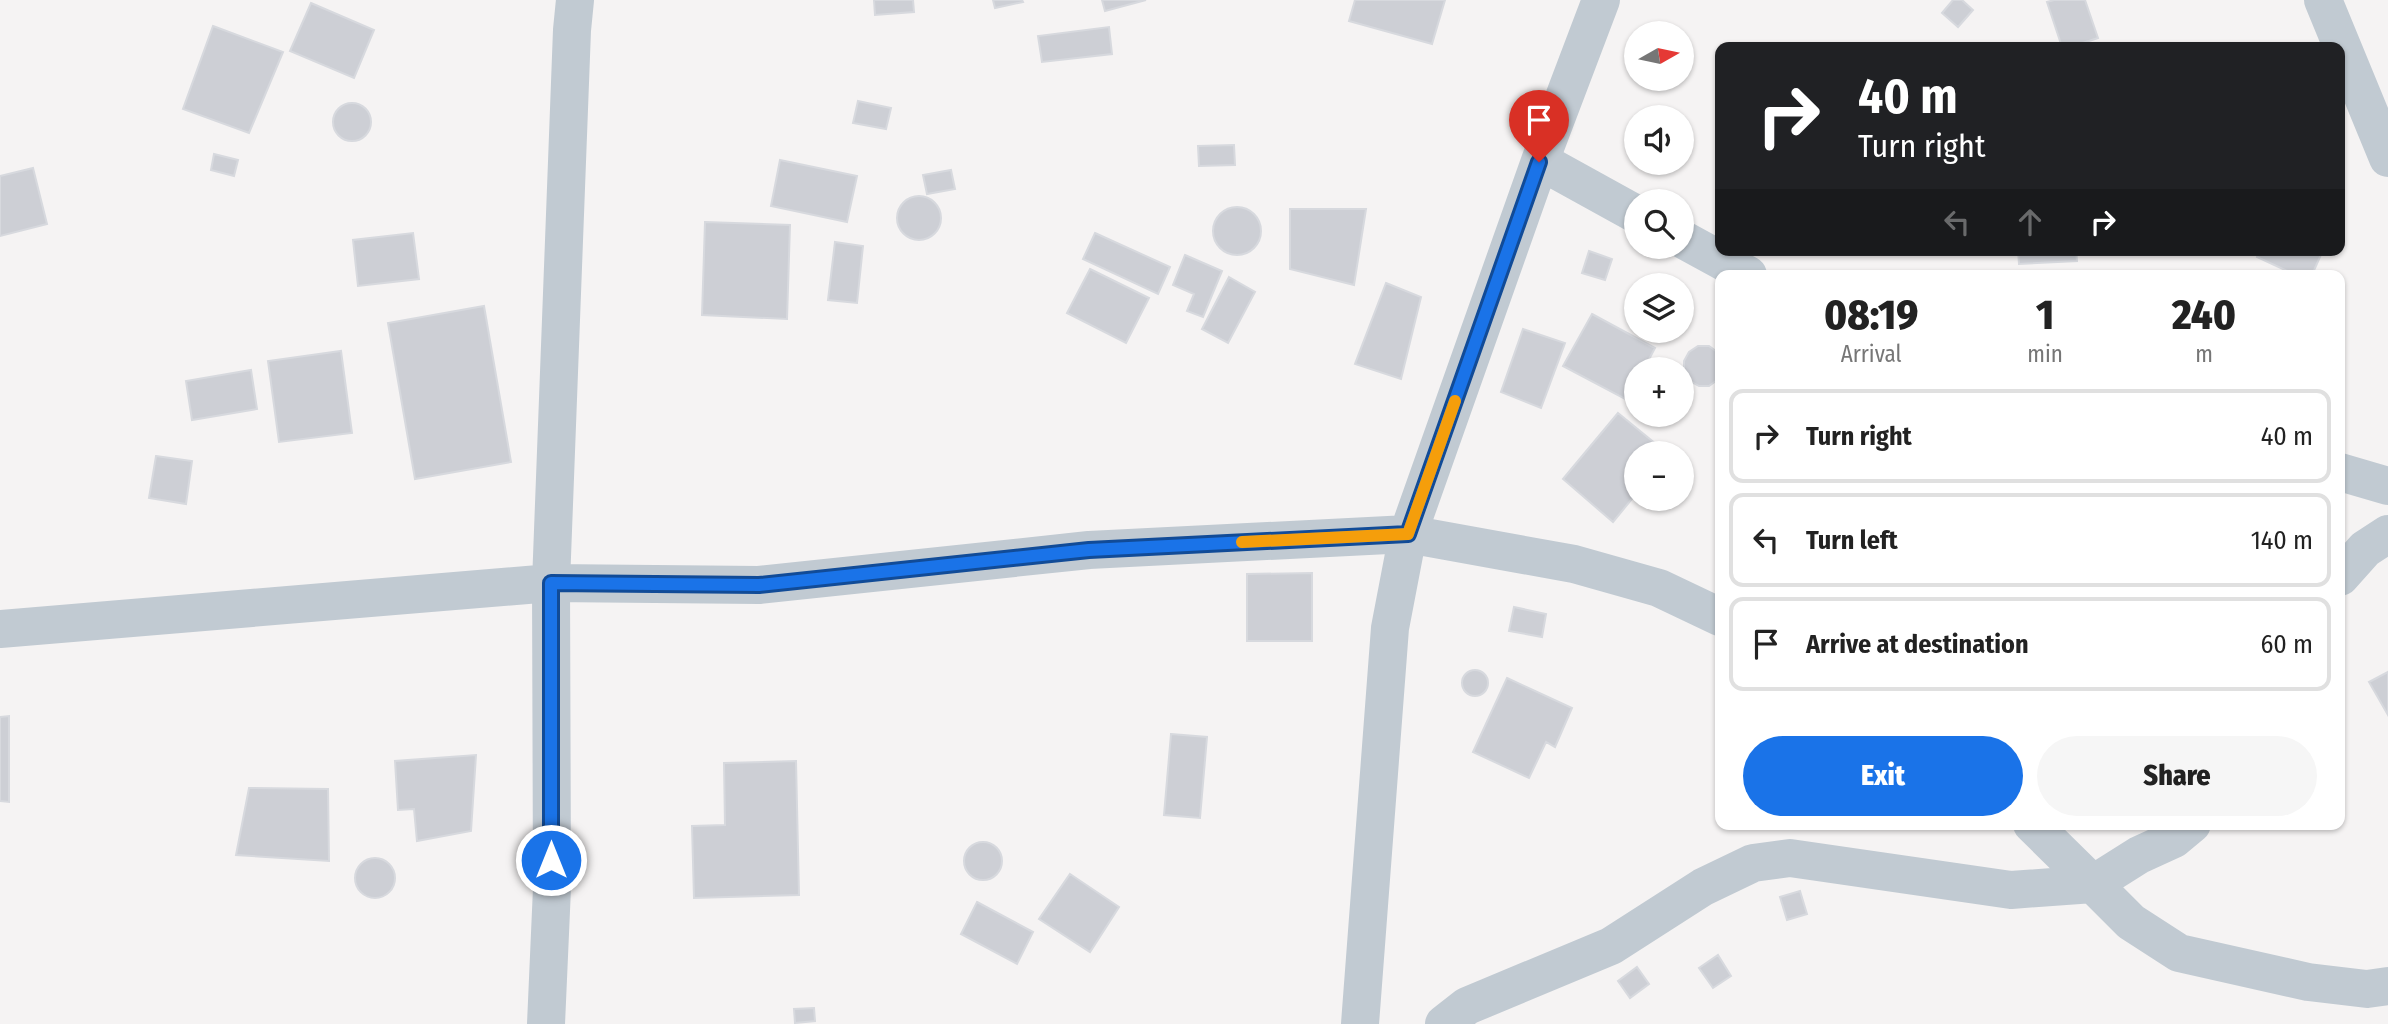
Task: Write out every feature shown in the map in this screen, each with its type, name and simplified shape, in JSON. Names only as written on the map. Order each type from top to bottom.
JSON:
[{"type":"street","points":[[547,1024],[551,888],[551,583],[575,0]]},
{"type":"street","points":[[1360,1024],[1390,628],[1408,534],[1539,162],[1601,0]]},
{"type":"street","points":[[2323,0],[2340,42]]},
{"type":"street","points":[[2345,53],[2388,158]]},
{"type":"street","points":[[1539,162],[1624,208]]},
{"type":"street","points":[[1694,246],[1739,270]]},
{"type":"street","points":[[2345,473],[2388,486]]},
{"type":"street","points":[[0,629],[551,583],[759,585],[1089,550],[1408,534],[1574,565],[1659,588],[1715,615]]},
{"type":"street","points":[[2345,571],[2365,549],[2388,534]]},
{"type":"street","points":[[2038,830],[2131,922],[2179,953],[2308,982],[2367,989],[2388,986]]},
{"type":"street","points":[[1444,1024],[1467,1006],[1611,946],[1703,887],[1753,863],[1790,858],[2011,890],[2093,884],[2139,855],[2174,839],[2185,830]]},
{"type":"building","points":[[874,0],[913,0],[914,12],[875,15]]},
{"type":"building","points":[[993,0],[1022,0],[1023,2],[995,8]]},
{"type":"building","points":[[1102,0],[1146,0],[1105,11]]},
{"type":"building","points":[[1355,0],[1445,0],[1432,44],[1349,21]]},
{"type":"building","points":[[1953,0],[1962,0],[1973,10],[1958,27],[1942,13]]},
{"type":"building","points":[[2085,0],[2098,38],[2086,42],[2060,42],[2047,2]]},
{"type":"building","points":[[311,3],[374,30],[354,78],[290,51]]},
{"type":"building","points":[[213,26],[283,52],[249,133],[183,109]]},
{"type":"building","points":[[1109,27],[1112,54],[1042,62],[1038,36]]},
{"type":"building","points":[[858,101],[891,108],[886,129],[853,123]]},
{"type":"building","points":[[352,103],[365,109],[371,122],[365,135],[352,141],[339,135],[333,122],[339,109]]},
{"type":"building","points":[[1234,145],[1235,165],[1199,166],[1198,146]]},
{"type":"building","points":[[214,154],[238,160],[234,176],[211,170]]},
{"type":"building","points":[[780,160],[857,176],[847,222],[771,206]]},
{"type":"building","points":[[33,168],[47,224],[0,236],[0,176]]},
{"type":"building","points":[[951,170],[955,189],[927,194],[923,175]]},
{"type":"building","points":[[919,196],[934,203],[941,218],[934,233],[919,240],[904,233],[897,218],[904,203]]},
{"type":"building","points":[[1237,207],[1254,214],[1261,231],[1254,248],[1237,255],[1220,248],[1213,231],[1220,214]]},
{"type":"building","points":[[1290,209],[1366,209],[1354,285],[1290,269]]},
{"type":"building","points":[[705,222],[790,225],[787,319],[702,315]]},
{"type":"building","points":[[413,233],[419,279],[358,286],[353,240]]},
{"type":"building","points":[[1095,233],[1170,267],[1158,294],[1083,259]]},
{"type":"building","points":[[835,242],[863,246],[857,303],[828,300]]},
{"type":"building","points":[[1589,251],[1612,259],[1605,280],[1582,273]]},
{"type":"building","points":[[1185,255],[1222,271],[1203,317],[1187,311],[1194,294],[1173,285]]},
{"type":"building","points":[[2018,256],[2077,256],[2077,261],[2019,264]]},
{"type":"building","points":[[2320,256],[2314,270],[2285,270],[2257,257]]},
{"type":"building","points":[[1090,269],[1149,298],[1126,343],[1067,313]]},
{"type":"building","points":[[1229,277],[1255,292],[1228,343],[1202,329]]},
{"type":"building","points":[[1386,283],[1421,297],[1401,379],[1355,364]]},
{"type":"building","points":[[484,306],[511,462],[415,479],[388,323]]},
{"type":"building","points":[[1592,314],[1624,331],[1624,343],[1646,343],[1655,348],[1650,357],[1624,357],[1624,398],[1563,366]]},
{"type":"building","points":[[1523,329],[1565,343],[1541,408],[1501,392]]},
{"type":"building","points":[[1698,346],[1709,346],[1715,350],[1715,382],[1709,386],[1694,383],[1694,357],[1686,357]]},
{"type":"building","points":[[341,351],[352,433],[279,442],[268,361]]},
{"type":"building","points":[[251,370],[257,409],[192,420],[186,381]]},
{"type":"building","points":[[1618,413],[1624,418],[1624,427],[1635,427],[1652,441],[1624,441],[1624,509],[1613,522],[1563,479]]},
{"type":"building","points":[[156,456],[192,461],[186,504],[149,498]]},
{"type":"building","points":[[1312,573],[1312,641],[1247,641],[1247,574]]},
{"type":"building","points":[[1514,607],[1546,614],[1542,637],[1509,631]]},
{"type":"building","points":[[1475,670],[1484,674],[1488,683],[1484,692],[1475,696],[1466,692],[1462,683],[1466,674]]},
{"type":"building","points":[[2388,672],[2388,715],[2369,682]]},
{"type":"building","points":[[1507,678],[1572,708],[1555,747],[1546,742],[1529,778],[1473,752]]},
{"type":"building","points":[[9,716],[9,802],[0,801],[0,717]]},
{"type":"building","points":[[1171,734],[1207,737],[1200,818],[1164,815]]},
{"type":"building","points":[[476,755],[471,831],[417,841],[414,809],[398,810],[395,761]]},
{"type":"building","points":[[796,761],[799,895],[694,898],[692,826],[725,825],[724,763]]},
{"type":"building","points":[[249,788],[328,789],[329,861],[236,855]]},
{"type":"building","points":[[983,842],[996,848],[1002,861],[996,874],[983,880],[970,874],[964,861],[970,848]]},
{"type":"building","points":[[375,858],[383,859],[389,864],[394,870],[394,886],[389,892],[383,897],[375,898],[367,897],[361,892],[356,886],[355,878],[356,870],[361,864],[367,859]]},
{"type":"building","points":[[1070,874],[1119,907],[1090,952],[1039,919]]},
{"type":"building","points":[[1800,891],[1807,914],[1787,920],[1780,897]]},
{"type":"building","points":[[977,902],[1033,932],[1017,964],[961,934]]},
{"type":"building","points":[[1718,955],[1731,976],[1713,988],[1699,968]]},
{"type":"building","points":[[1637,967],[1649,984],[1630,998],[1618,981]]},
{"type":"building","points":[[814,1008],[815,1021],[795,1023],[794,1009]]},
{"type":"slow traffic","points":[[1242,542],[1408,534],[1455,401]]},
{"type":"route","points":[[551,860],[551,583],[759,585],[1089,550],[1408,534],[1539,162]]}]
